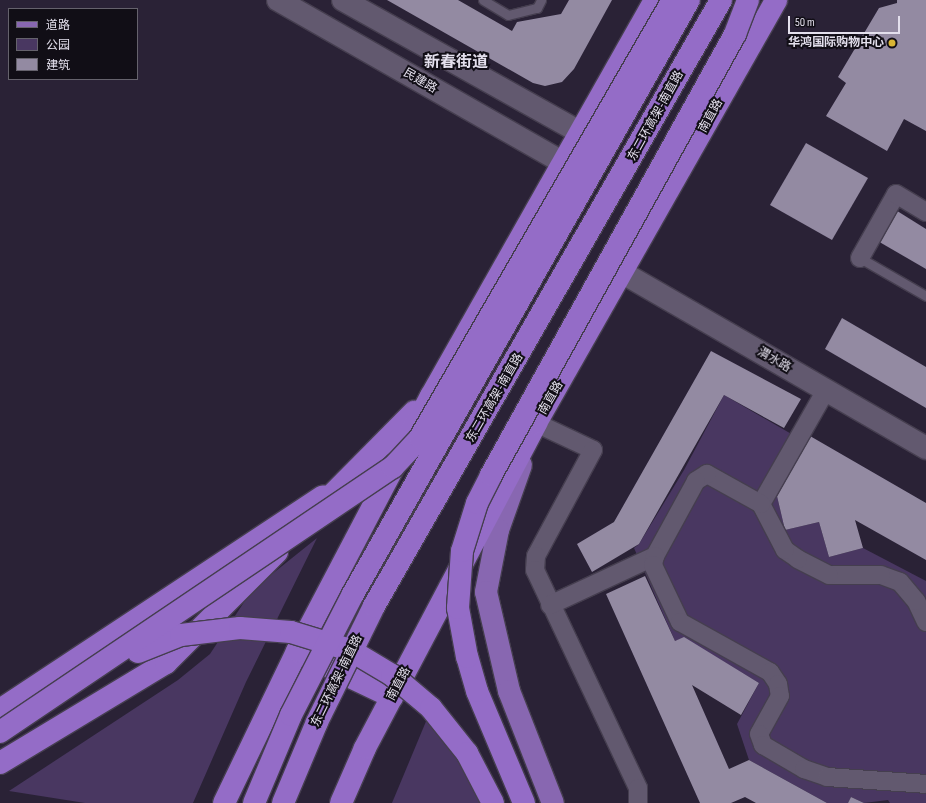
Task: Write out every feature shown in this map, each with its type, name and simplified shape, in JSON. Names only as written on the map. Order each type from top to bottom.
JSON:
[{"type":"highway","points":[[224,803],[297,652],[431,396],[655,0]]},
{"type":"highway","points":[[0,732],[69,688],[393,467],[420,438],[673,0]]},
{"type":"highway","name":"东二环高架-南直路","points":[[254,803],[292,715],[353,594],[689,0]]},
{"type":"highway","name":"东二环高架-南直路","points":[[283,803],[316,722],[374,606],[722,0]]},
{"type":"highway","points":[[524,803],[477,691],[467,657],[458,608],[462,551],[491,475],[735,34],[748,0]]},
{"type":"highway","name":"南直路","points":[[341,803],[392,697],[536,423],[776,0]]},
{"type":"highway","points":[[0,762],[166,664],[431,396]]},
{"type":"highway","points":[[0,710],[350,477]]},
{"type":"highway","points":[[69,688],[135,653],[181,636],[240,628],[321,639],[350,650],[415,692],[467,753],[493,803]]},
{"type":"highway","points":[[297,652],[392,697]]},
{"type":"main road","points":[[536,423],[498,530],[486,592],[509,691],[553,803]]},
{"type":"street","name":"民建路","points":[[278,0],[562,162]]},
{"type":"street","points":[[343,0],[579,132]]},
{"type":"street","points":[[860,258],[896,194],[926,212]]},
{"type":"street","name":"渭水路","points":[[623,272],[926,448]]},
{"type":"street","points":[[761,504],[826,390]]},
{"type":"street","points":[[536,423],[593,450],[536,556],[535,570],[638,788],[638,803]]},
{"type":"street","points":[[926,622],[916,601],[900,582],[881,575],[828,575],[798,559],[785,550],[761,504],[707,474],[696,481],[655,556],[653,566],[680,622],[770,672],[778,684],[780,696],[759,734],[763,745],[804,769],[827,776],[926,784]]},
{"type":"street","points":[[550,604],[655,556]]},
{"type":"lane","points":[[482,0],[508,14],[536,8],[541,0]]},
{"type":"lane","points":[[860,258],[926,296]]},
{"type":"green space","points":[[724,395],[807,443],[777,496],[785,530],[819,522],[829,557],[863,548],[926,581],[926,803],[890,803],[888,800],[864,803],[851,797],[848,803],[827,803],[749,760],[737,724],[759,683],[684,638],[675,641],[634,548],[639,544],[684,470]]},
{"type":"green space","points":[[317,538],[246,682],[193,803],[85,803],[9,791],[178,680],[210,654],[252,590]]},
{"type":"green space","points":[[427,719],[453,750],[483,803],[392,803]]},
{"type":"building","points":[[387,0],[458,0],[512,31],[517,22],[561,14],[569,0],[612,0],[574,69],[562,82],[545,86],[533,83]]},
{"type":"building","name":"华鸿国际购物中心","points":[[897,0],[926,0],[926,131],[904,119],[887,151],[826,116],[846,83],[838,77],[879,8],[897,3]]},
{"type":"building","points":[[806,143],[868,178],[832,240],[770,205]]},
{"type":"building","points":[[894,209],[926,229],[926,269],[876,240]]},
{"type":"building","points":[[842,318],[926,367],[926,408],[825,349]]},
{"type":"building","points":[[711,351],[801,399],[784,428],[724,395],[639,544],[592,572],[577,544],[614,522]]},
{"type":"building","points":[[810,436],[926,503],[926,560],[855,520],[863,548],[829,557],[819,522],[785,530],[777,496]]},
{"type":"building","points":[[645,576],[675,641],[684,637],[759,683],[741,715],[692,685],[729,769],[749,760],[827,803],[756,803],[745,797],[731,803],[700,803],[606,594]]},
{"type":"building","points":[[851,797],[864,803],[848,803]]},
{"type":"place","name":"华鸿国际购物中心","points":[[892,43]]},
{"type":"district","name":"新春街道","points":[[456,63]]}]
